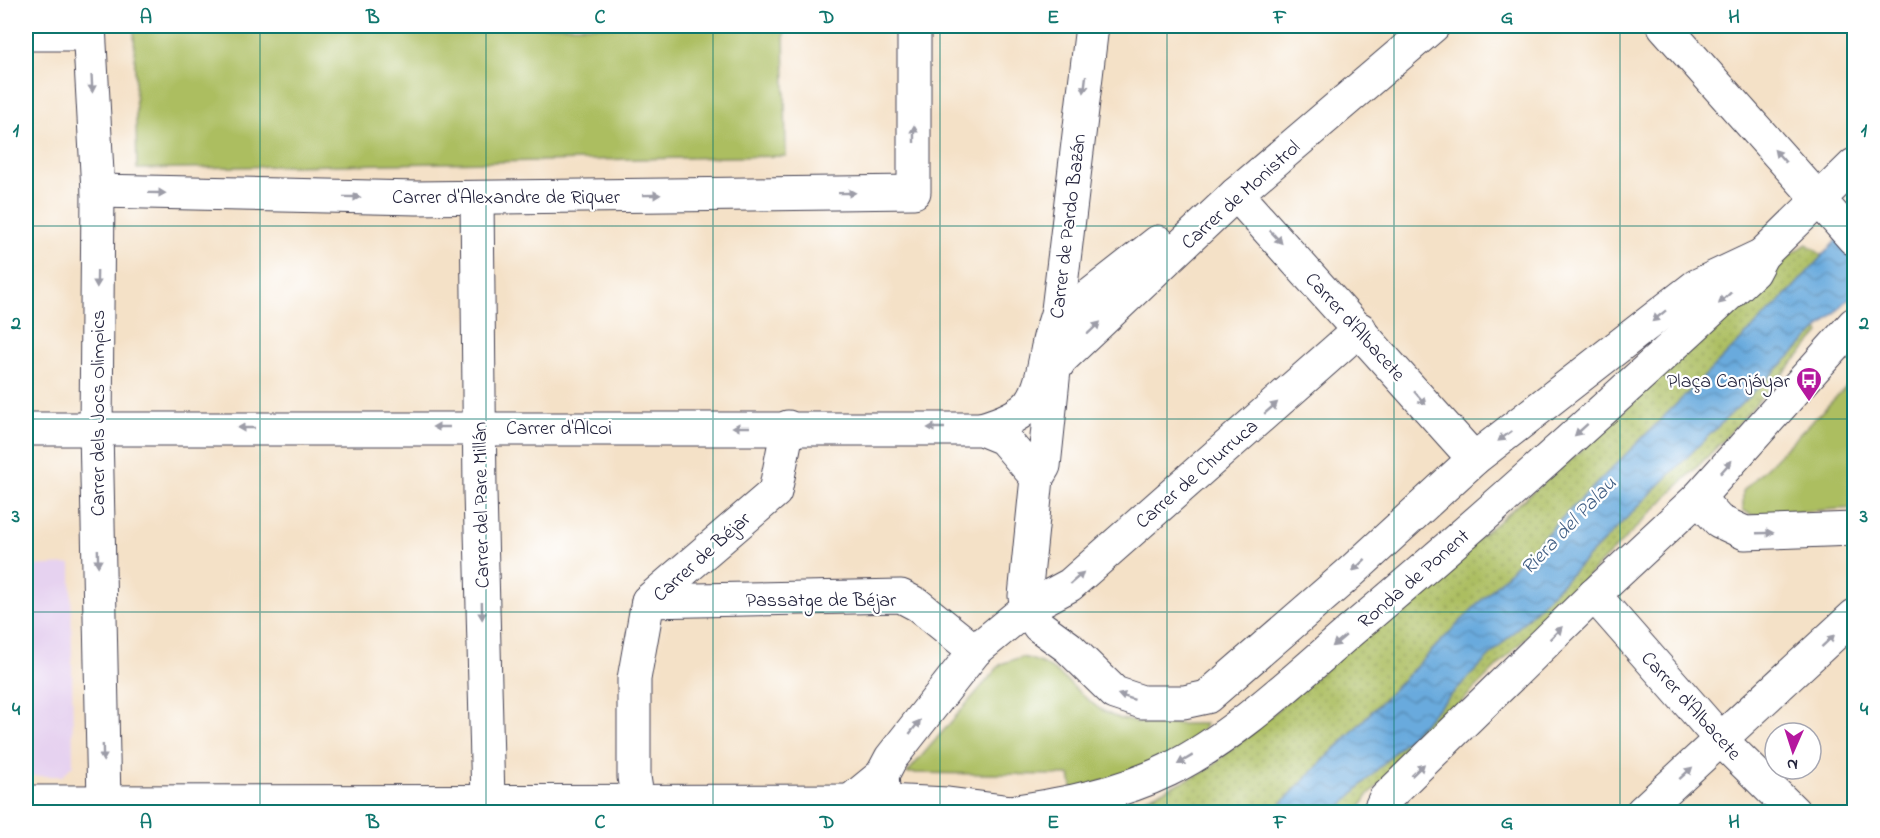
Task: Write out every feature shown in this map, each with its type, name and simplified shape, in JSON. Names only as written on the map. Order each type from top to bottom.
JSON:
[{"type":"street","name":"Carrer d'Alexandre de Riquer","points":[[98,191],[477,198],[914,192],[914,26]]},
{"type":"street","name":"Carrer de Pardo Bazán","points":[[981,429],[1022,411],[1035,398],[1041,385],[1049,341],[1054,327],[1092,26]]},
{"type":"street","name":"Carrer de Monistrol","points":[[1054,327],[1079,304],[1173,230],[1405,26]]},
{"type":"street","name":"Carrer de Monistrol","points":[[1036,478],[1044,466],[1054,370],[1061,359],[1236,194],[1433,26]]},
{"type":"street","points":[[1664,26],[1854,239]]},
{"type":"street","points":[[26,34],[89,30]]},
{"type":"street","name":"Carrer dels Jocs Olimpics","points":[[89,30],[98,191],[96,429],[104,802]]},
{"type":"street","name":"Ronda de Ponent","points":[[26,802],[489,806],[639,803],[843,807],[883,788],[948,804],[1011,812],[1059,804],[1131,786],[1170,770],[1206,748],[1274,696],[1411,580],[1574,436],[1753,272],[1762,255],[1854,165]]},
{"type":"street","name":"Carrer d'Albacete","points":[[1236,194],[1360,329],[1474,459]]},
{"type":"street","name":"Carrer del Pare Millán","points":[[477,198],[479,427],[489,806]]},
{"type":"street","name":"Ronda de Ponent","points":[[1027,608],[1039,626],[1068,647],[1115,693],[1142,702],[1184,702],[1207,697],[1351,572],[1474,459],[1696,286],[1762,255]]},
{"type":"street","points":[[1379,813],[1385,799],[1594,595],[1698,498],[1854,324]]},
{"type":"street","name":"Carrer de Churruca","points":[[883,788],[891,758],[975,651],[1027,608],[1070,585],[1360,329]]},
{"type":"street","name":"Carrer d'Alcoi","points":[[26,429],[479,427],[981,429],[1004,438],[1036,478]]},
{"type":"street","name":"Carrer de Béjar","points":[[639,803],[634,777],[634,679],[648,601],[775,492],[788,427]]},
{"type":"street","points":[[1027,608],[1025,596],[1036,478]]},
{"type":"street","points":[[1698,498],[1719,521],[1745,533],[1854,529]]},
{"type":"street","name":"Carrer d'Albacete","points":[[1594,595],[1722,741],[1794,813]]},
{"type":"street","name":"Passatge de Béjar","points":[[648,601],[901,596],[918,605],[975,651]]},
{"type":"street","points":[[1642,813],[1854,616]]},
{"type":"shaded area","points":[[71,564],[73,765],[62,776],[26,776],[26,566]]},
{"type":"green space","points":[[134,26],[784,26],[786,156],[137,169]]},
{"type":"green space","points":[[1807,244],[1823,256],[1273,812],[1115,812],[1206,771],[1590,443],[1790,255]]},
{"type":"green space","points":[[1818,329],[1820,333],[1715,449],[1369,794],[1357,812],[1335,812],[1703,441]]},
{"type":"green space","points":[[1854,379],[1854,508],[1751,515],[1743,510],[1743,491]]},
{"type":"green space","points":[[1021,657],[1057,672],[1094,704],[1116,717],[1141,723],[1206,724],[1190,749],[1073,792],[1070,775],[907,773],[1001,664]]},
{"type":"water","name":"Riera del Palau","points":[[1854,221],[1854,293],[1834,314],[1703,441],[1335,812],[1273,812],[1578,502],[1792,289]]},
{"type":"place","name":"Plaça Canjáyar","points":[[1809,403]]}]
